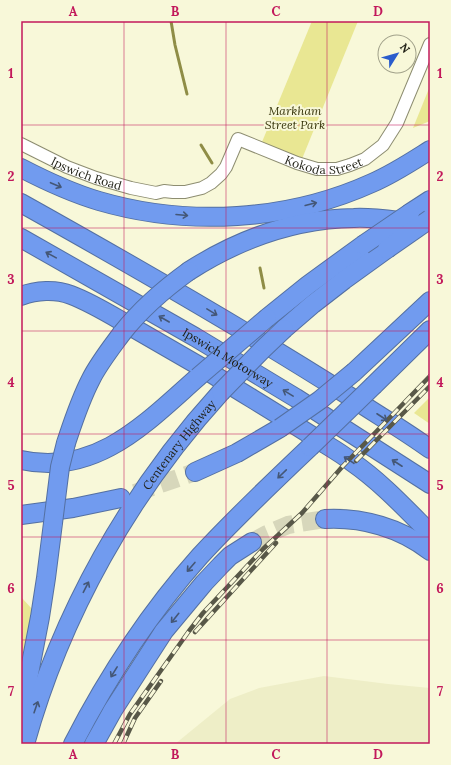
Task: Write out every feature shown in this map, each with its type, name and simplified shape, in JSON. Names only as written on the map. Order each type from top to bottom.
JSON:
[{"type":"highway","points":[[21,168],[56,186],[98,201],[118,206],[137,210],[195,217],[227,216],[266,213],[323,201],[347,193],[382,178],[430,150]]},
{"type":"highway","points":[[21,460],[35,463],[64,463],[100,451],[135,432],[267,318],[308,285],[363,245],[430,200]]},
{"type":"highway","points":[[21,203],[142,271],[230,323],[430,449]]},
{"type":"highway","points":[[21,715],[41,610],[60,467],[66,444],[74,419],[91,379],[122,332],[132,320],[150,302],[189,271],[231,247],[271,232],[315,221],[356,218],[410,222],[430,226]]},
{"type":"highway","name":"Centenary Highway","points":[[24,744],[42,688],[75,609],[109,545],[133,505],[181,439],[221,392],[284,329],[344,280],[430,219]]},
{"type":"highway","name":"Ipswich Motorway","points":[[21,238],[195,337],[296,398],[430,484]]},
{"type":"highway","points":[[21,296],[43,291],[56,292],[70,294],[96,306],[352,461],[394,496],[430,533]]},
{"type":"highway","points":[[195,472],[237,453],[262,439],[320,400],[354,372],[430,301]]},
{"type":"highway","points":[[73,744],[110,678],[139,634],[158,607],[201,556],[227,528],[430,330]]},
{"type":"highway","points":[[21,514],[73,508],[120,498]]},
{"type":"highway","points":[[325,519],[338,518],[358,520],[378,525],[411,538],[430,551]]},
{"type":"highway","points":[[94,744],[113,710],[164,631],[221,565],[252,542]]},
{"type":"street","name":"Kokoda Street","points":[[242,141],[297,163],[317,169],[337,168],[365,159],[383,145],[397,123],[430,44]]},
{"type":"street","name":"Ipswich Road","points":[[21,144],[67,167],[96,178],[131,188],[156,193],[163,197],[181,199],[194,197],[209,192],[226,179],[235,166],[242,141]]},
{"type":"shaded area","points":[[324,676],[430,688],[430,744],[175,744],[230,699],[259,688]]},
{"type":"green space","name":"Markham Street Park","points":[[312,21],[358,21],[302,159],[262,142]]},
{"type":"green space","points":[[430,86],[430,121],[413,128]]},
{"type":"green space","points":[[430,397],[430,424],[414,413]]},
{"type":"green space","points":[[21,597],[33,610],[21,663]]},
{"type":"waterway","points":[[171,21],[175,45],[187,94]]},
{"type":"waterway","points":[[201,145],[212,163]]},
{"type":"waterway","points":[[260,268],[264,288]]},
{"type":"tunnel","points":[[135,493],[195,472]]},
{"type":"tunnel","points":[[252,542],[288,525],[325,519]]},
{"type":"railway","points":[[114,744],[130,714],[203,613],[263,549],[302,513],[342,467],[430,376]]},
{"type":"railway","points":[[356,461],[430,386]]},
{"type":"railway","points":[[195,632],[276,543]]},
{"type":"railway","points":[[123,744],[135,718],[161,681]]}]
